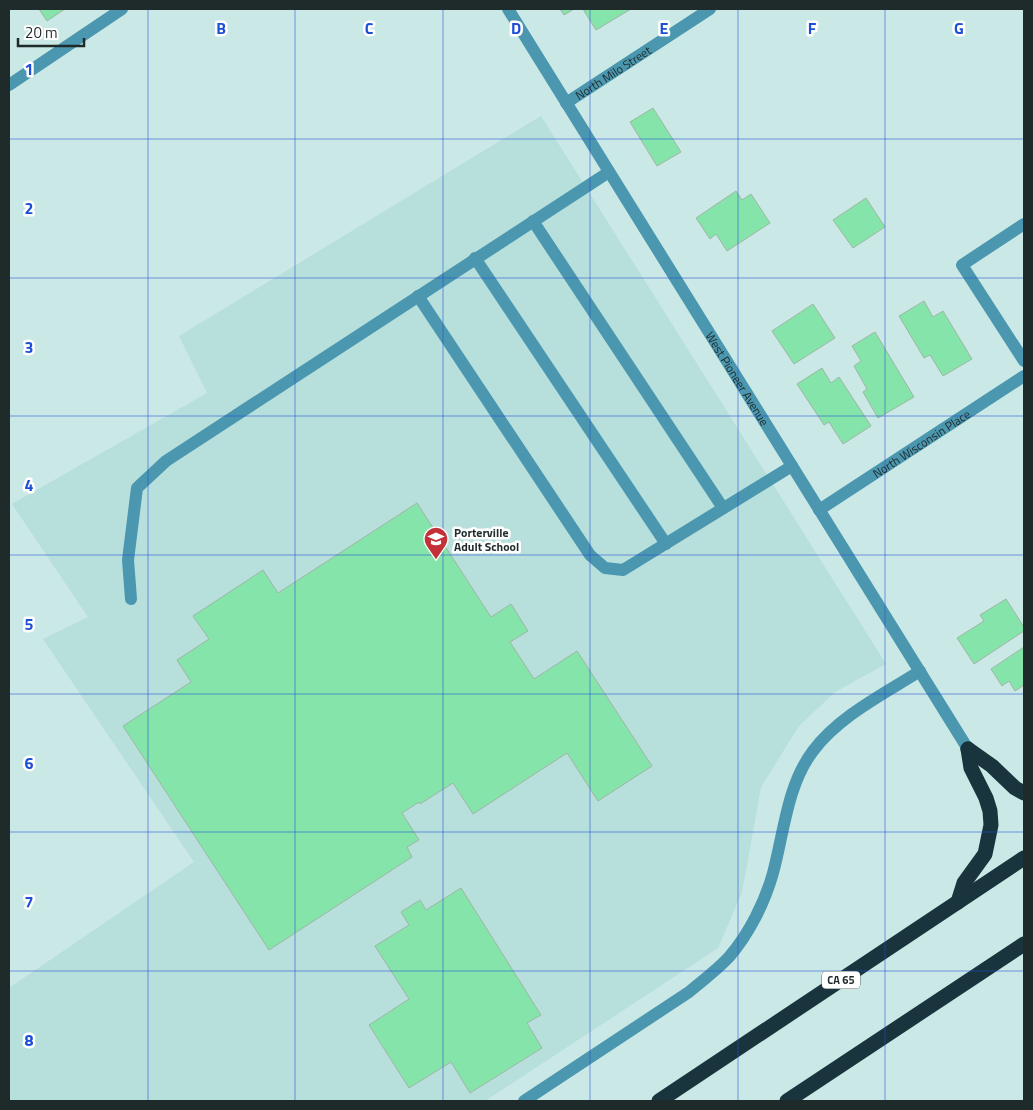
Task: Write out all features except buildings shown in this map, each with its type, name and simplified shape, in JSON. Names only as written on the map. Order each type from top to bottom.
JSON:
[{"type":"highway","points":[[968,749],[1024,793]]},
{"type":"highway","points":[[958,902],[964,883],[985,854],[991,825],[990,811],[972,768],[968,749]]},
{"type":"highway","name":"CA 65","points":[[659,1101],[1024,858]]},
{"type":"highway","points":[[787,1101],[1024,944]]},
{"type":"highway","points":[[1003,958],[1024,958]]},
{"type":"street","points":[[9,85],[122,9]]},
{"type":"street","name":"West Pioneer Avenue","points":[[508,9],[968,749]]},
{"type":"street","name":"North Milo Street","points":[[566,103],[710,9]]},
{"type":"street","points":[[131,599],[128,560],[137,488],[166,461],[609,172]]},
{"type":"street","points":[[533,221],[723,508]]},
{"type":"street","points":[[1024,224],[962,265],[1024,361]]},
{"type":"street","points":[[475,258],[666,544]]},
{"type":"street","points":[[418,296],[590,555],[605,568],[624,570],[792,466]]},
{"type":"street","name":"North Wisconsin Place","points":[[819,510],[1024,376]]},
{"type":"street","points":[[524,1101],[689,992],[729,957],[742,940],[765,897],[786,813],[801,773],[813,751],[831,732],[856,712],[920,672]]},
{"type":"shaded area","name":"Porterville Adult School","points":[[541,116],[886,664],[835,692],[799,726],[761,787],[742,892],[718,948],[485,1101],[9,1101],[9,988],[194,862],[43,639],[88,617],[12,504],[207,393],[179,336]]},
{"type":"place","name":"Porterville Adult School","points":[[436,560]]}]
